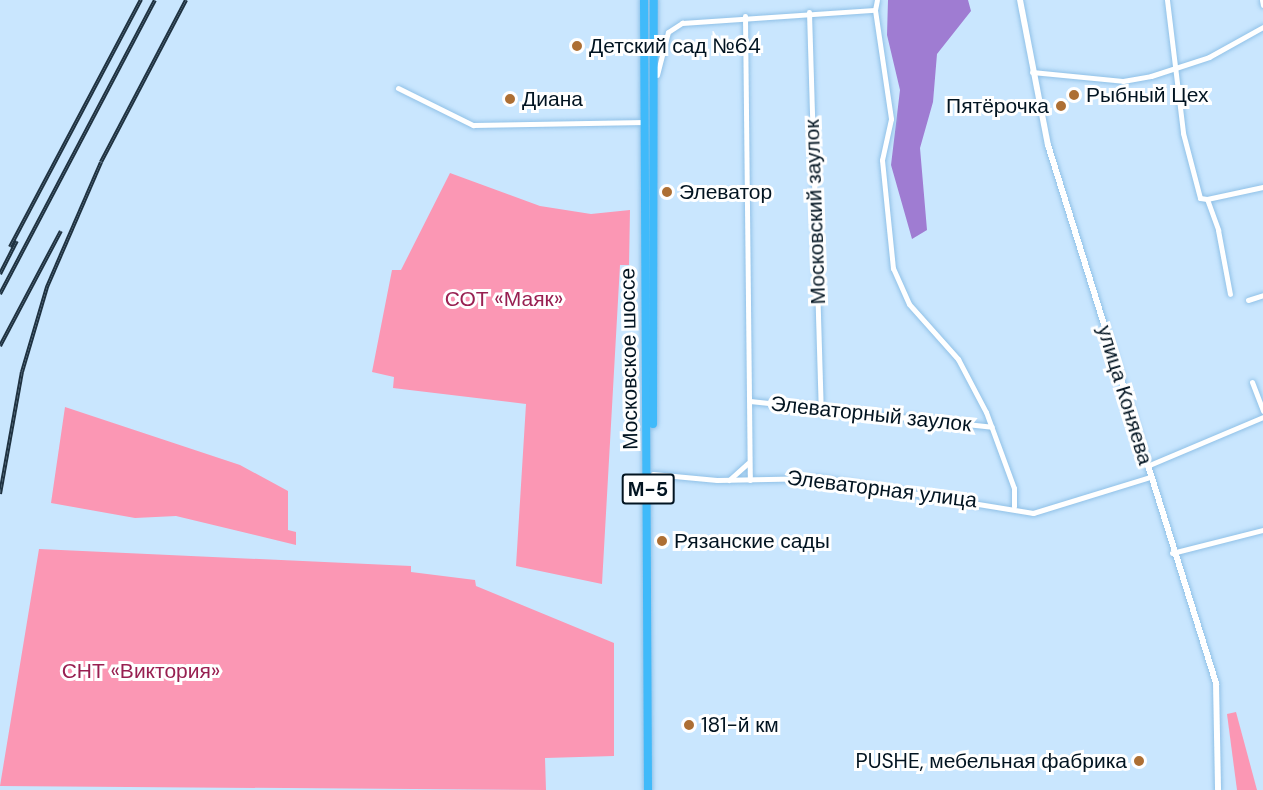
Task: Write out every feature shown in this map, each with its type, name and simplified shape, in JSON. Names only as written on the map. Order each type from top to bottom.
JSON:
[{"type":"highway","name":"Московское шоссе","points":[[644,0],[648,790]]},
{"type":"highway","name":"Московское шоссе","points":[[653,790],[654,0]]},
{"type":"street","points":[[877,0],[875,10],[891,118],[882,160],[893,268],[909,303],[958,359],[992,427],[1014,488],[1014,506]]},
{"type":"street","name":"улица Коняева","points":[[1020,0],[1032,72],[1067,212],[1172,553],[1216,683],[1218,790]]},
{"type":"street","points":[[1167,0],[1174,69],[1191,167],[1200,198],[1207,199],[1263,187]]},
{"type":"street","points":[[1262,0],[1263,5]]},
{"type":"street","points":[[653,92],[674,26],[745,16],[875,10]]},
{"type":"street","name":"Московский заулок","points":[[809,12],[821,412]]},
{"type":"street","points":[[745,16],[750,401],[748,463],[750,480]]},
{"type":"street","points":[[1032,72],[1123,81],[1174,69],[1247,39],[1263,27]]},
{"type":"street","points":[[398,88],[473,125],[645,122]]},
{"type":"street","points":[[1207,199],[1227,263],[1230,294]]},
{"type":"street","points":[[1248,300],[1263,295]]},
{"type":"street","points":[[1252,382],[1263,411]]},
{"type":"street","name":"Элеваторный заулок","points":[[750,401],[821,412],[992,427]]},
{"type":"street","points":[[1147,466],[1263,417]]},
{"type":"street","points":[[728,480],[748,463]]},
{"type":"street","name":"Элеваторная улица","points":[[653,474],[728,480],[819,478],[1014,506],[1033,513],[1053,511],[1150,477]]},
{"type":"street","points":[[1172,553],[1263,530]]},
{"type":"green space","name":"СОТ «Маяк»","points":[[450,173],[540,206],[591,214],[630,210],[629,265],[620,265],[602,584],[516,566],[526,404],[393,388],[394,377],[372,372],[392,270],[401,270]]},
{"type":"green space","points":[[65,407],[240,465],[288,491],[288,530],[296,532],[296,545],[176,516],[135,518],[51,503]]},
{"type":"green space","name":"СНТ «Виктория»","points":[[39,549],[411,566],[411,572],[475,580],[476,586],[614,643],[614,756],[545,758],[546,790],[0,786]]},
{"type":"green space","points":[[1236,712],[1257,790],[1237,790],[1227,714]]},
{"type":"shaded area","points":[[888,0],[968,0],[971,11],[937,54],[933,102],[920,148],[927,230],[912,239],[891,165],[900,90],[887,35]]},
{"type":"railway","points":[[10,247],[141,0]]},
{"type":"railway","points":[[0,294],[155,0]]},
{"type":"railway","points":[[0,494],[22,372],[47,287],[101,162],[186,0]]},
{"type":"railway","points":[[0,346],[61,231]]},
{"type":"railway","points":[[0,274],[17,241]]},
{"type":"place","name":"Детский сад №64","points":[[577,46]]},
{"type":"place","name":"Рыбный Цех","points":[[1074,95]]},
{"type":"place","name":"Диана","points":[[510,99]]},
{"type":"place","name":"Пятёрочка","points":[[1061,106]]},
{"type":"place","name":"Элеватор","points":[[667,192]]},
{"type":"place","name":"Рязанские сады","points":[[662,541]]},
{"type":"place","name":"181-й км","points":[[689,725]]},
{"type":"place","name":"PUSHE, мебельная фабрика","points":[[1139,761]]}]
